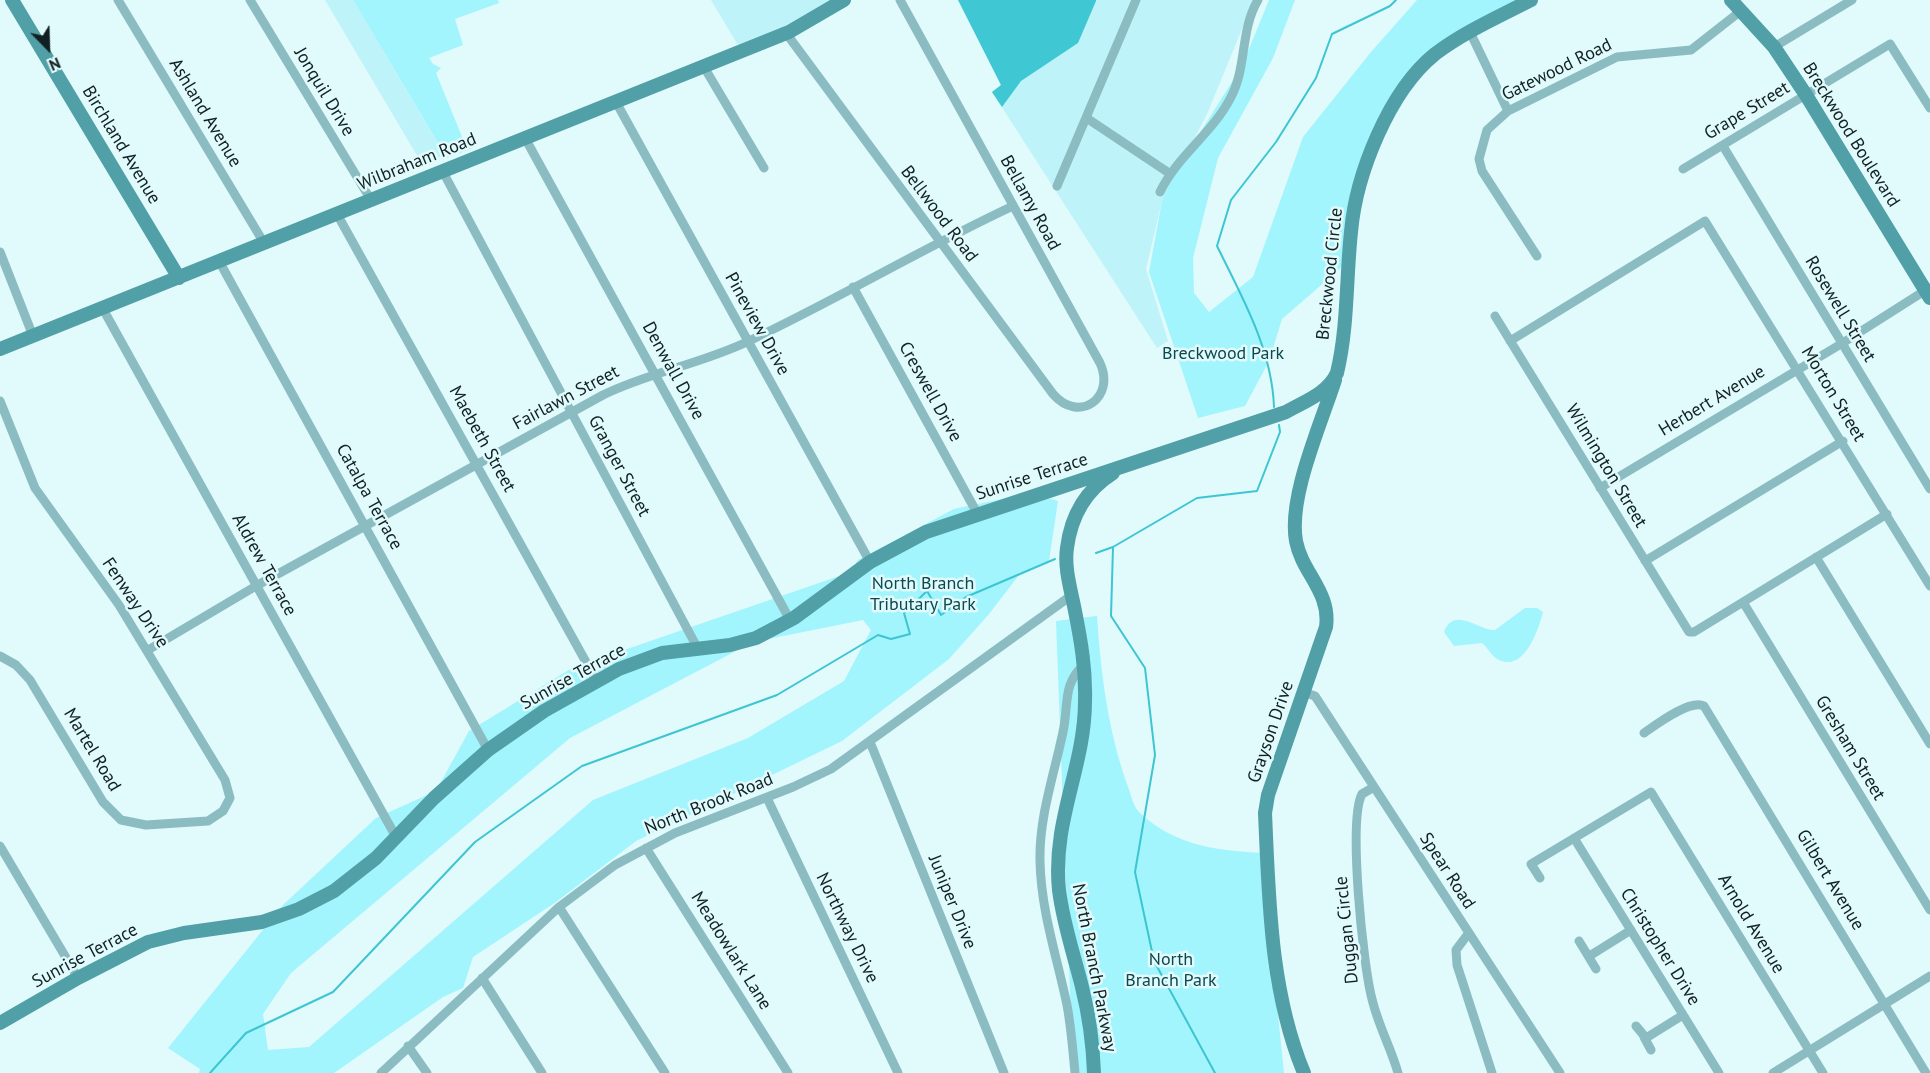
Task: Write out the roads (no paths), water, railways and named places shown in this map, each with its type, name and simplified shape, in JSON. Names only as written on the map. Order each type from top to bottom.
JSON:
[{"type":"street","name":"Birchland Avenue","points":[[12,0],[179,278]]},
{"type":"street","name":"Ashland Avenue","points":[[118,0],[264,243]]},
{"type":"street","name":"Jonquil Drive","points":[[250,0],[371,200]]},
{"type":"street","name":"Wilbraham Road","points":[[0,349],[704,67],[786,33],[844,0]]},
{"type":"street","name":"Bellamy Road","points":[[900,0],[1103,369],[1104,386],[1098,398],[1088,405],[1072,408]]},
{"type":"street","points":[[1057,186],[1088,119],[1136,0]]},
{"type":"street","points":[[1160,192],[1169,173],[1232,96],[1240,73],[1249,19],[1258,0]]},
{"type":"street","name":"Breckwood Circle","points":[[1325,412],[1337,373],[1347,303],[1352,218],[1368,164],[1387,117],[1411,79],[1436,54],[1470,32],[1531,0]]},
{"type":"street","name":"Breckwood Boulevard","points":[[1731,0],[1774,47],[1928,292]]},
{"type":"street","points":[[1774,47],[1852,0]]},
{"type":"street","name":"Gatewood Road","points":[[1537,256],[1482,171],[1479,159],[1487,130],[1508,111],[1617,57],[1626,54],[1663,54],[1690,50],[1742,10]]},
{"type":"street","points":[[1470,32],[1508,111]]},
{"type":"street","name":"Bellwood Road","points":[[786,33],[1053,394],[1064,406],[1072,408]]},
{"type":"street","name":"Grape Street","points":[[1683,169],[1890,44],[1930,108]]},
{"type":"street","points":[[704,67],[764,168]]},
{"type":"street","name":"Pineview Drive","points":[[616,102],[870,562]]},
{"type":"street","points":[[1088,119],[1169,173]]},
{"type":"street","name":"Denwall Drive","points":[[525,138],[656,373],[790,621]]},
{"type":"street","name":"Rosewell Street","points":[[1723,146],[1930,489]]},
{"type":"street","name":"Granger Street","points":[[443,172],[698,648]]},
{"type":"street","name":"Fairlawn Street","points":[[148,650],[256,586],[612,391],[656,373],[748,342],[939,241],[1013,206]]},
{"type":"street","name":"Maebeth Street","points":[[337,214],[596,680]]},
{"type":"street","name":"Morton Street","points":[[1510,341],[1705,221],[1843,441],[1930,586]]},
{"type":"street","points":[[0,252],[33,336]]},
{"type":"street","name":"Catalpa Terrace","points":[[219,261],[367,525],[488,750]]},
{"type":"street","name":"Creswell Drive","points":[[853,288],[977,513]]},
{"type":"street","name":"Herbert Avenue","points":[[1600,488],[1928,292]]},
{"type":"street","name":"Aldrew Terrace","points":[[103,309],[396,837]]},
{"type":"street","name":"Wilmington Street","points":[[1495,316],[1690,632],[1743,602]]},
{"type":"street","points":[[1286,412],[1326,389],[1337,373]]},
{"type":"street","name":"Fenway Drive","points":[[0,401],[34,488],[114,598],[148,650],[230,792],[225,809],[211,819]]},
{"type":"street","points":[[1286,412],[1305,406],[1325,412]]},
{"type":"street","name":"Sunrise Terrace","points":[[0,1023],[135,947],[161,938],[248,925],[299,909],[348,882],[441,790],[488,750],[544,711],[596,680],[651,656],[747,641],[790,621],[870,562],[926,532],[977,513],[1286,412]]},
{"type":"street","name":"Grayson Drive","points":[[1304,1073],[1291,1039],[1278,991],[1265,813],[1303,692],[1324,635],[1327,611],[1323,596],[1300,555],[1294,519],[1325,412]]},
{"type":"street","points":[[1645,561],[1843,441]]},
{"type":"street","name":"North Branch Parkway","points":[[1094,1073],[1088,1014],[1063,913],[1059,875],[1061,825],[1084,720],[1084,665],[1072,595],[1067,548],[1074,519],[1082,503],[1100,483],[1126,466]]},
{"type":"street","points":[[1064,485],[1082,503]]},
{"type":"street","points":[[1743,602],[1887,514]]},
{"type":"street","points":[[1816,557],[1930,744]]},
{"type":"street","name":"North Brook Road","points":[[381,1073],[559,907],[615,865],[646,848],[825,772],[870,742],[1072,595]]},
{"type":"street","name":"Gresham Street","points":[[1743,602],[1930,910]]},
{"type":"street","name":"Martel Road","points":[[0,656],[16,665],[30,680],[103,802],[117,818],[146,825],[211,819]]},
{"type":"street","points":[[1075,1073],[1067,1007],[1042,899],[1040,860],[1041,830],[1065,726],[1067,688],[1076,672],[1084,665]]},
{"type":"street","name":"Spear Road","points":[[1303,692],[1315,696],[1560,1073]]},
{"type":"street","name":"Gilbert Avenue","points":[[1644,732],[1689,706],[1699,703],[1704,706],[1926,1073]]},
{"type":"street","name":"Juniper Drive","points":[[870,742],[1004,1073]]},
{"type":"street","name":"Duggan Circle","points":[[1374,787],[1362,794],[1356,814],[1362,930],[1372,1000],[1398,1073]]},
{"type":"street","name":"Arnold Avenue","points":[[1574,838],[1651,792],[1823,1073]]},
{"type":"street","name":"Northway Drive","points":[[767,798],[898,1073]]},
{"type":"street","points":[[1540,878],[1531,864],[1574,838]]},
{"type":"street","name":"Christopher Drive","points":[[1574,838],[1719,1073]]},
{"type":"street","points":[[0,846],[78,978]]},
{"type":"street","name":"Meadowlark Lane","points":[[646,848],[788,1073]]},
{"type":"street","points":[[559,907],[665,1073]]},
{"type":"street","points":[[1587,954],[1592,954],[1631,930]]},
{"type":"street","points":[[1468,934],[1456,950],[1457,965],[1492,1073]]},
{"type":"street","points":[[1579,941],[1596,969]]},
{"type":"street","points":[[1773,1073],[1930,976]]},
{"type":"street","points":[[482,978],[542,1073]]},
{"type":"street","points":[[1644,1037],[1683,1016]]},
{"type":"street","points":[[1635,1026],[1651,1050]]},
{"type":"street","points":[[408,1046],[427,1073]]},
{"type":"waterway","points":[[1274,407],[1272,386],[1262,344],[1217,246],[1231,200],[1276,142],[1316,78],[1332,34],[1390,6],[1396,0]]},
{"type":"waterway","points":[[1215,1073],[1154,961],[1135,872],[1155,755],[1145,668],[1111,616],[1113,547],[1197,498],[1257,491],[1280,432],[1279,425]]},
{"type":"waterway","points":[[1096,553],[1113,547]]},
{"type":"waterway","points":[[210,1073],[246,1033],[333,992],[475,842],[582,766],[777,695],[878,635],[891,639],[910,634],[904,613],[927,591],[941,615],[966,597],[1055,559]]},
{"type":"park label","name":"Breckwood Park","points":[[1223,354]]},
{"type":"park label","name":"North Branch Tributary Park","points":[[923,594]]},
{"type":"park label","name":"North Branch Park","points":[[1171,970]]}]
